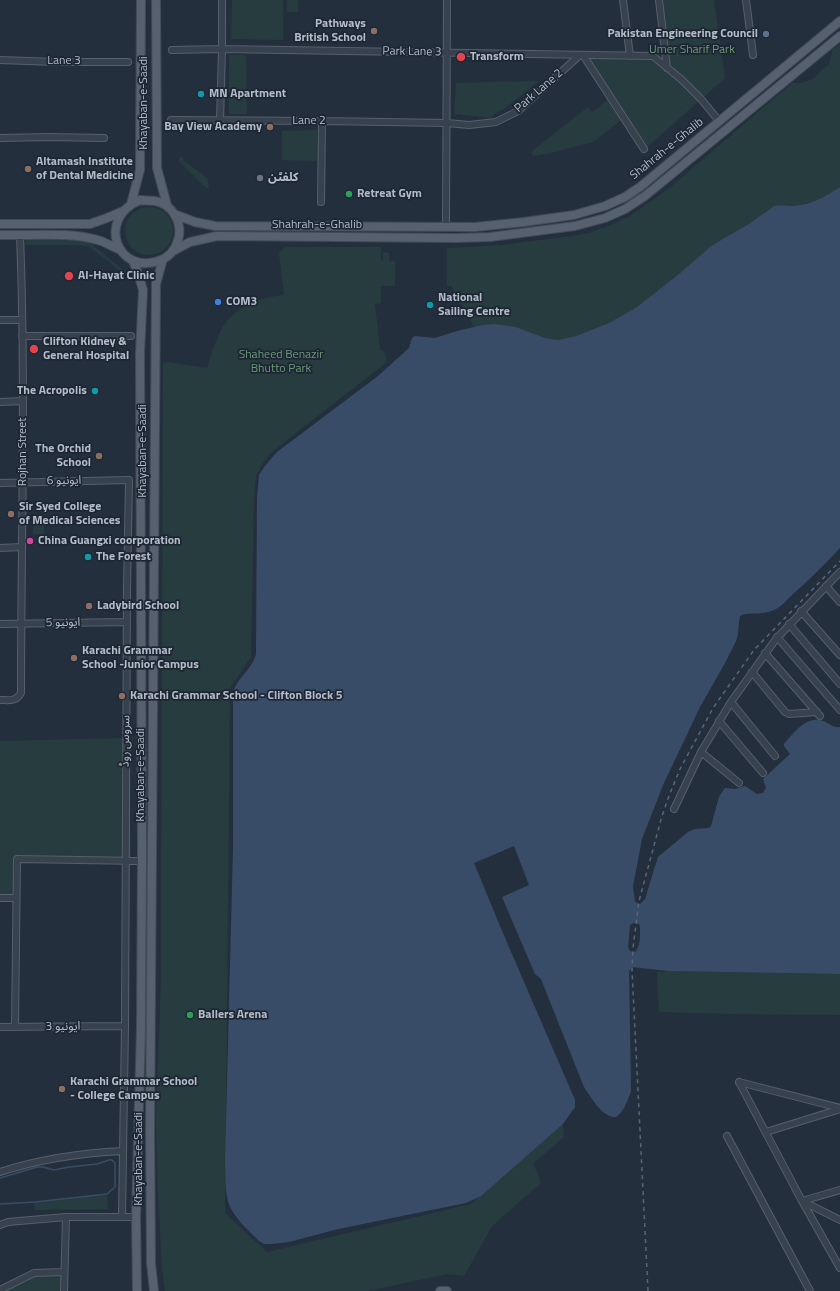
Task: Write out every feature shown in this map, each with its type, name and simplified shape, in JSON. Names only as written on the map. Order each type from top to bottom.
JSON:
[{"type":"main road","name":"Khayaban-e-Saadi","points":[[132,204],[140,170],[141,0]]},
{"type":"main road","name":"Khayaban-e-Saadi","points":[[156,0],[156,168],[167,205]]},
{"type":"main road","name":"Shahrah-e-Ghalib","points":[[174,214],[195,222],[215,226],[446,227],[524,222],[574,215],[605,206],[625,197],[640,187],[840,21]]},
{"type":"main road","name":"Shahrah-e-Ghalib","points":[[173,251],[190,242],[217,236],[465,238],[524,233],[575,226],[605,218],[625,209],[645,196],[840,36]]},
{"type":"main road","points":[[0,224],[90,224],[124,210],[140,200],[156,201],[172,208],[178,221],[179,235],[173,251],[163,260],[152,263],[133,261],[121,250],[100,241],[76,236],[0,235]]},
{"type":"main road","points":[[121,250],[116,239],[115,231],[119,217],[124,210]]},
{"type":"main road","points":[[477,226],[474,234],[477,237]]},
{"type":"main road","points":[[463,227],[467,232],[465,238]]},
{"type":"main road","name":"Khayaban-e-Saadi","points":[[154,1291],[151,1263],[150,1121],[156,284],[163,260]]},
{"type":"main road","name":"Khayaban-e-Saadi","points":[[133,261],[143,290],[140,353],[142,861],[141,1034],[136,1217],[138,1290]]},
{"type":"main road","points":[[151,1263],[158,1291]]},
{"type":"main road","points":[[440,1291],[447,1291]]},
{"type":"street","points":[[220,121],[222,0]]},
{"type":"street","points":[[446,227],[447,0]]},
{"type":"street","points":[[623,0],[630,56]]},
{"type":"street","points":[[659,0],[667,68]]},
{"type":"street","points":[[746,0],[753,55]]},
{"type":"street","name":"Park Lane 3","points":[[172,50],[222,49],[653,56],[701,99],[719,121]]},
{"type":"street","points":[[582,55],[644,149]]},
{"type":"street","name":"Park Lane 2","points":[[447,123],[469,125],[496,122],[518,111],[582,55]]},
{"type":"street","name":"Lane 3","points":[[0,60],[128,62]]},
{"type":"street","name":"Lane 2","points":[[171,120],[447,123]]},
{"type":"street","points":[[321,202],[322,121]]},
{"type":"street","points":[[0,138],[104,138]]},
{"type":"street","name":"Rojhan Street","points":[[0,700],[13,700],[18,698],[21,693],[23,482],[20,236]]},
{"type":"street","points":[[0,320],[22,320]]},
{"type":"street","points":[[22,336],[131,336]]},
{"type":"street","points":[[0,402],[22,401]]},
{"type":"street","name":"ایونیو 6","points":[[0,483],[129,480]]},
{"type":"street","name":"سروس روڈ","points":[[122,1217],[125,1026],[126,622],[129,480]]},
{"type":"street","points":[[0,548],[22,547]]},
{"type":"street","points":[[674,809],[701,752],[719,721],[765,653],[777,637],[801,611],[840,572]]},
{"type":"street","points":[[826,586],[840,602]]},
{"type":"street","points":[[801,611],[840,655]]},
{"type":"street","name":"ایونیو 5","points":[[0,624],[126,622]]},
{"type":"street","points":[[789,624],[840,684]]},
{"type":"street","points":[[777,637],[840,710]]},
{"type":"street","points":[[752,672],[785,712],[790,714],[819,714],[765,653]]},
{"type":"street","points":[[731,702],[775,756]]},
{"type":"street","points":[[719,721],[763,772]]},
{"type":"street","points":[[701,752],[739,782]]},
{"type":"street","points":[[15,1027],[17,860],[142,861]]},
{"type":"street","points":[[0,898],[16,898]]},
{"type":"street","name":"ایونیو 3","points":[[0,1027],[125,1026]]},
{"type":"street","points":[[840,1108],[739,1082],[802,1202],[840,1268]]},
{"type":"street","points":[[766,1132],[840,1108]]},
{"type":"street","points":[[727,1136],[810,1291]]},
{"type":"street","points":[[0,1172],[42,1160],[75,1155],[123,1151]]},
{"type":"street","points":[[802,1202],[840,1190]]},
{"type":"street","points":[[802,1202],[840,1220]]},
{"type":"street","points":[[0,1225],[8,1222],[66,1217],[136,1217]]},
{"type":"street","points":[[64,1291],[66,1217]]},
{"type":"street","points":[[0,1290],[34,1273],[64,1272]]},
{"type":"green space","points":[[232,0],[283,0],[283,40],[231,39]]},
{"type":"green space","points":[[287,0],[298,0],[298,12],[287,12]]},
{"type":"green space","name":"Umer Sharif Park","points":[[657,0],[714,0],[725,78],[646,148],[585,55],[653,56],[664,65]]},
{"type":"green space","points":[[840,44],[840,187],[829,195],[813,202],[799,205],[780,205],[768,210],[749,224],[710,247],[637,307],[609,323],[576,336],[558,340],[544,338],[516,327],[483,325],[472,328],[469,315],[453,292],[452,286],[447,286],[447,248],[501,245],[572,236],[589,233],[630,216],[668,189],[792,83],[802,83],[813,79],[829,64],[833,49]]},
{"type":"green space","points":[[229,55],[246,55],[247,114],[229,114]]},
{"type":"green space","points":[[539,81],[504,109],[494,114],[491,118],[454,114],[456,83]]},
{"type":"green space","points":[[608,100],[621,120],[593,142],[547,154],[533,156],[531,152],[588,107],[592,112]]},
{"type":"green space","points":[[317,130],[317,161],[282,160],[282,131]]},
{"type":"green space","points":[[182,156],[184,161],[207,178],[209,187],[207,189],[178,160]]},
{"type":"green space","points":[[149,207],[158,209],[166,214],[171,222],[173,231],[171,240],[166,248],[158,253],[149,255],[140,253],[132,248],[127,240],[125,231],[127,222],[132,214],[140,209]]},
{"type":"green space","points":[[27,239],[76,240],[90,243],[126,272],[124,274],[89,247],[81,245],[26,245],[25,243]]},
{"type":"green space","name":"Shaheed Benazir Bhutto Park","points":[[285,247],[381,247],[381,261],[383,261],[383,252],[389,253],[389,261],[395,261],[395,286],[381,286],[381,303],[375,304],[380,350],[384,352],[387,362],[274,450],[262,464],[256,476],[254,498],[251,657],[230,688],[225,1213],[267,1252],[471,1204],[563,1124],[564,1137],[533,1163],[541,1183],[492,1226],[464,1276],[447,1274],[367,1291],[165,1291],[162,1267],[158,1197],[156,1126],[161,976],[163,364],[167,362],[207,368],[221,330],[233,315],[240,309],[257,301],[284,295],[279,253]]},
{"type":"green space","points":[[33,515],[44,515],[44,534],[33,534]]},
{"type":"green space","points":[[128,738],[131,858],[17,859],[16,898],[0,898],[0,741]]},
{"type":"green space","points":[[657,972],[840,974],[840,1015],[659,1012]]},
{"type":"green space","points":[[107,1194],[108,1209],[34,1210],[35,1202]]},
{"type":"green space","points":[[62,1270],[62,1291],[0,1291],[34,1273]]},
{"type":"water","points":[[840,187],[840,548],[811,578],[779,607],[769,612],[740,616],[736,641],[700,707],[663,785],[642,839],[633,886],[635,902],[640,904],[645,899],[658,857],[688,832],[695,829],[709,828],[711,826],[719,797],[725,788],[735,789],[745,786],[757,794],[763,793],[766,788],[763,779],[790,754],[784,744],[801,726],[817,720],[823,721],[835,727],[840,727],[840,974],[669,971],[632,967],[629,971],[631,1091],[619,1115],[616,1117],[611,1116],[606,1114],[597,1106],[584,1087],[541,979],[535,974],[502,897],[529,885],[514,846],[474,863],[575,1100],[575,1107],[563,1124],[481,1196],[466,1203],[338,1229],[289,1242],[264,1244],[242,1224],[230,1207],[226,1188],[225,1162],[233,849],[233,692],[238,682],[252,664],[256,654],[257,498],[259,475],[277,452],[378,376],[409,348],[412,338],[415,336],[435,338],[457,331],[495,324],[516,327],[545,338],[558,340],[576,336],[609,323],[637,307],[710,247],[749,224],[774,206],[797,206],[806,204],[821,198]],"holes":[[[634,923],[639,924],[640,936],[638,947],[635,952],[630,951],[628,947],[630,925]]]},
{"type":"waterway","points":[[0,1178],[37,1167],[54,1170],[97,1164],[109,1160],[112,1160],[115,1163],[115,1187],[107,1194],[35,1202],[0,1204]]},
{"type":"railway","points":[[648,1291],[632,970],[633,948],[639,901],[662,816],[669,796],[680,769],[713,708],[754,650],[840,561]]},
{"type":"place","name":"Pathways British School","points":[[374,31]]},
{"type":"place","name":"Pakistan Engineering Council","points":[[766,34]]},
{"type":"place","name":"Transform","points":[[461,57]]},
{"type":"place","name":"MN Apartment","points":[[201,94]]},
{"type":"place","name":"Bay View Academy","points":[[270,127]]},
{"type":"place","name":"Altamash Institute of Dental Medicine","points":[[28,169]]},
{"type":"place","name":"کلفٹن","points":[[260,178]]},
{"type":"place","name":"Retreat Gym","points":[[349,194]]},
{"type":"place","name":"Al-Hayat Clinic","points":[[69,276]]},
{"type":"place","name":"COM3","points":[[218,302]]},
{"type":"place","name":"National Sailing Centre","points":[[430,305]]},
{"type":"place","name":"Clifton Kidney & General Hospital","points":[[34,349]]},
{"type":"place","name":"The Acropolis","points":[[95,391]]},
{"type":"place","name":"The Orchid School","points":[[99,456]]},
{"type":"place","name":"Sir Syed College of Medical Sciences","points":[[11,514]]},
{"type":"place","name":"China Guangxi coorporation","points":[[30,541]]},
{"type":"place","name":"The Forest","points":[[88,557]]},
{"type":"place","name":"Ladybird School","points":[[89,606]]},
{"type":"place","name":"Karachi Grammar School -Junior Campus","points":[[74,658]]},
{"type":"place","name":"Karachi Grammar School - Clifton Block 5","points":[[122,696]]},
{"type":"place","name":"Ballers Arena","points":[[190,1015]]},
{"type":"place","name":"Karachi Grammar School - College Campus","points":[[62,1089]]}]
